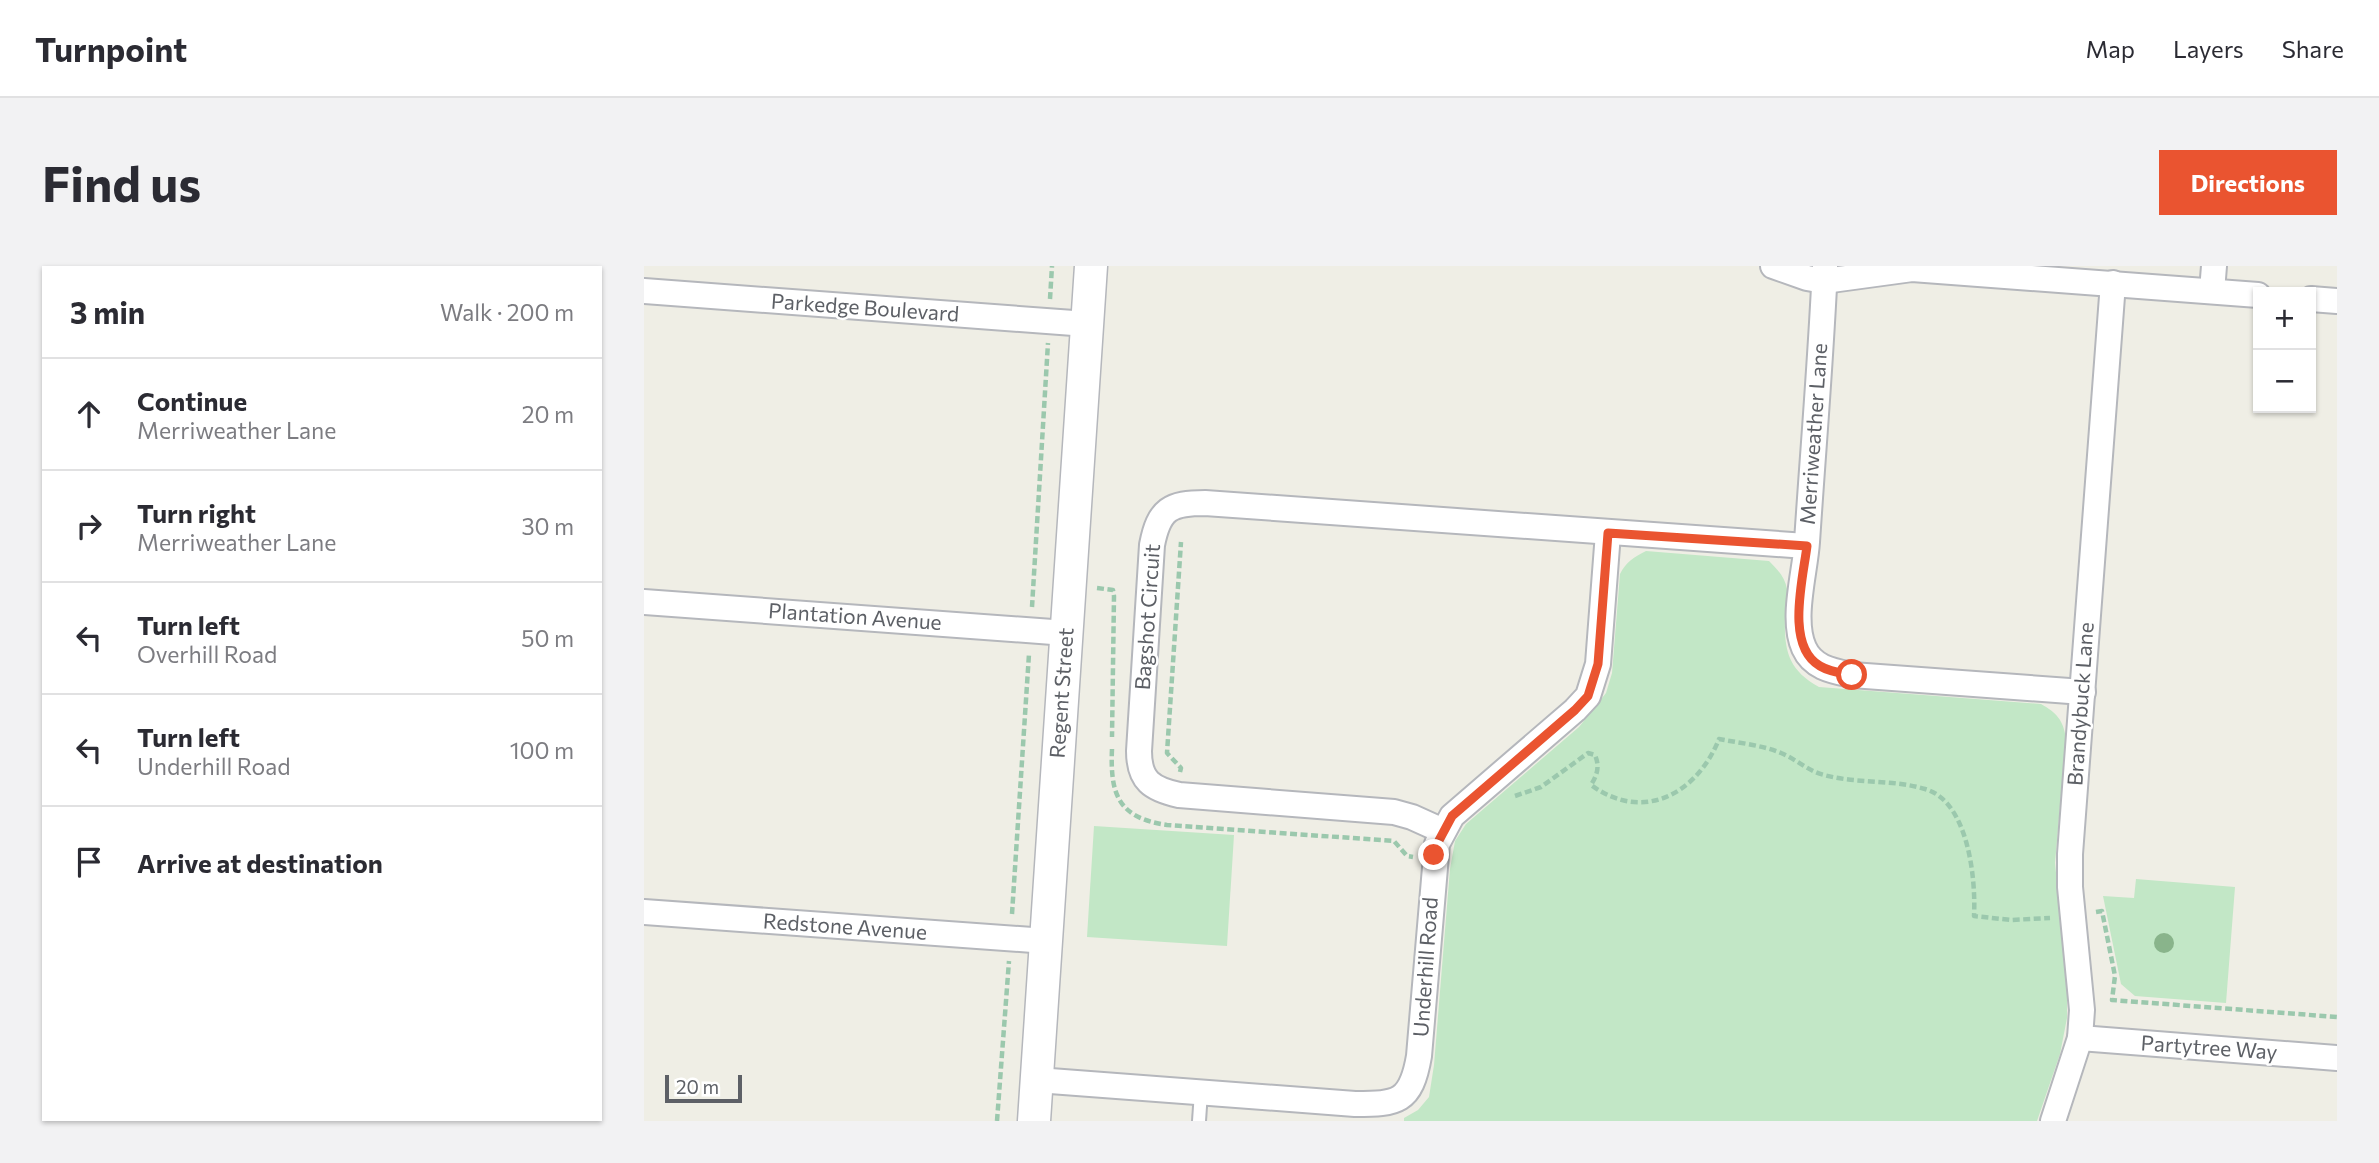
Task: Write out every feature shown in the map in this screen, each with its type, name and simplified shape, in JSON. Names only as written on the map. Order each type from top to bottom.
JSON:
[{"type":"street","name":"Regent Street","points":[[1034,1121],[1091,266]]},
{"type":"street","points":[[1773,266],[1824,273],[1914,267],[2253,295]]},
{"type":"street","points":[[2212,291],[2214,266]]},
{"type":"street","name":"Merriweather Lane","points":[[1824,273],[1799,633],[1808,656],[1831,671],[1852,675],[2082,692]]},
{"type":"street","name":"Brandybuck Lane","points":[[2053,1121],[2080,1038],[2081,982],[2070,887],[2070,854],[2113,283]]},
{"type":"street","name":"Parkedge Boulevard","points":[[644,291],[1087,324]]},
{"type":"street","points":[[2316,299],[2337,301]]},
{"type":"street","name":"Bagshot Circuit","points":[[1443,831],[1394,812],[1162,792],[1144,777],[1140,770],[1139,751],[1153,545],[1161,518],[1174,505],[1205,503],[1608,533]]},
{"type":"street","points":[[1608,533],[1807,546]]},
{"type":"street","name":"Underhill Road","points":[[1037,1080],[1201,1092],[1381,1112],[1400,1098],[1416,1072],[1437,844],[1452,816],[1588,696],[1598,664],[1608,533]]},
{"type":"street","name":"Plantation Avenue","points":[[644,602],[1066,633]]},
{"type":"street","name":"Redstone Avenue","points":[[644,912],[1046,941]]},
{"type":"street","name":"Partytree Way","points":[[2080,1038],[2337,1058]]},
{"type":"lane","points":[[1199,1121],[1201,1092]]},
{"type":"path","points":[[1050,293],[1052,266]]},
{"type":"path","points":[[997,1121],[1048,349]]},
{"type":"path","points":[[1177,826],[1181,768],[1167,752],[1181,542]]},
{"type":"path","points":[[1033,582],[1113,590],[1111,780],[1116,793],[1135,817],[1152,823],[1177,826],[1394,841],[1407,856],[1434,858]]},
{"type":"path","points":[[1505,801],[1541,787],[1588,753],[1595,755],[1598,763],[1597,775],[1591,785],[1616,800],[1650,802],[1667,797],[1692,781],[1711,758],[1718,739],[1773,750],[1821,775],[1915,787],[1937,794],[1947,802],[1958,819],[1967,844],[1974,916]]},
{"type":"path","points":[[2112,1000],[2337,1017]]},
{"type":"green space","points":[[1646,551],[1769,561],[1783,577],[1787,589],[1785,629],[1790,658],[1800,674],[1819,687],[2041,704],[2058,718],[2066,738],[2055,863],[2067,980],[2067,1018],[2060,1054],[2037,1121],[1404,1121],[1404,1118],[1418,1110],[1429,1097],[1450,869],[1455,841],[1466,824],[1579,727],[1606,693],[1612,673],[1620,574],[1631,560]]},
{"type":"green space","points":[[1094,826],[1234,835],[1227,946],[1087,937]]},
{"type":"green space","points":[[2136,879],[2235,887],[2226,1003],[2135,996],[2121,984],[2103,896],[2134,898]]},
{"type":"route","points":[[1434,855],[1452,816],[1588,696],[1598,664],[1608,533],[1807,546],[1799,633],[1803,646],[1808,656],[1818,665],[1852,675]]}]
